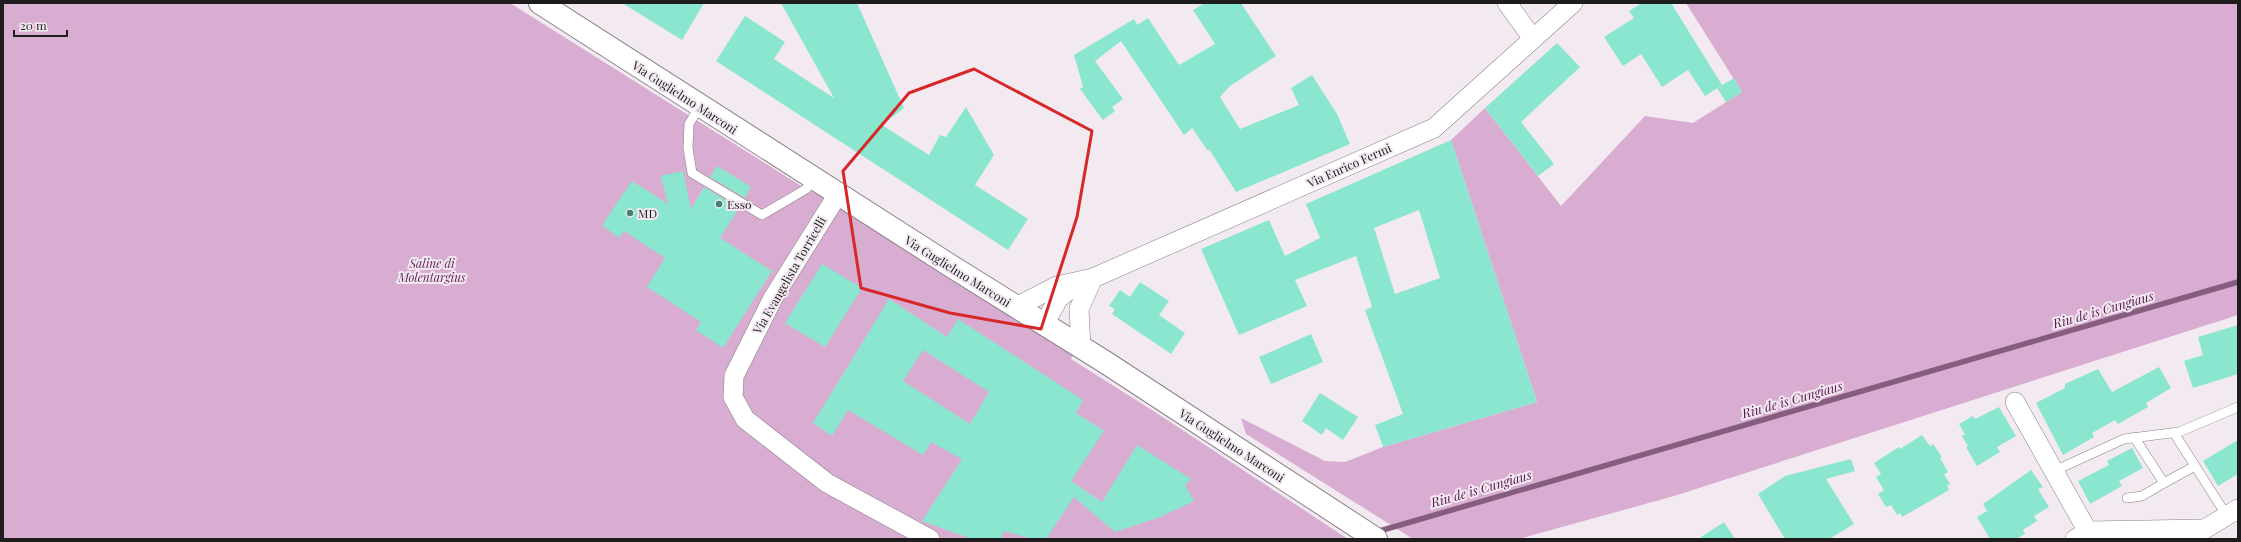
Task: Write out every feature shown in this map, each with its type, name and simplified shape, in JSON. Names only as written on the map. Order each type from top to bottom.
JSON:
[{"type":"main road","name":"Via Guglielmo Marconi","points":[[540,3],[838,194],[1081,347],[1376,539]]},
{"type":"street","points":[[1507,3],[1533,39]]},
{"type":"street","name":"Via Enrico Fermi","points":[[1016,307],[1056,286],[1087,279],[1434,128],[1573,3]]},
{"type":"street","name":"Via Evangelista Torricelli","points":[[838,194],[773,298],[734,376],[733,397],[745,419],[827,483],[930,539]]},
{"type":"street","points":[[1044,324],[1060,298],[1087,279]]},
{"type":"street","points":[[1081,347],[1079,309],[1087,279]]},
{"type":"street","points":[[2015,402],[2054,471],[2085,536],[2204,529]]},
{"type":"street","points":[[2188,539],[2232,513]]},
{"type":"lane","points":[[700,106],[689,124],[688,148],[692,173],[762,215],[806,190],[814,178]]},
{"type":"lane","points":[[2054,471],[2124,438],[2174,433],[2238,406]]},
{"type":"lane","points":[[2174,433],[2195,466],[2232,513]]},
{"type":"lane","points":[[2134,438],[2164,482]]},
{"type":"lane","points":[[2127,498],[2142,496],[2164,482],[2195,466]]},
{"type":"highlighted area","points":[[974,69],[1092,131],[1077,217],[1041,329],[950,313],[861,288],[843,171],[909,93]]},
{"type":"green space","name":"Saline di Molentargius","points":[[3,3],[510,3],[806,189],[832,201],[1074,354],[1071,359],[1155,412],[1348,539],[3,539]]},
{"type":"green space","points":[[1686,3],[2238,3],[2238,315],[1674,496],[1519,539],[1413,539],[1246,434],[1241,418],[1325,461],[1345,462],[1383,447],[1537,402],[1451,140],[1485,108],[1561,206],[1645,116],[1693,123],[1742,92]]},
{"type":"building","points":[[622,3],[704,3],[682,40]]},
{"type":"building","points":[[781,3],[857,3],[904,108],[882,125],[929,155],[940,135],[946,137],[966,107],[994,155],[975,185],[1028,219],[1008,250],[716,61],[745,16],[785,42],[774,59],[834,98]]},
{"type":"building","points":[[1205,3],[1241,3],[1276,56],[1230,86],[1220,97],[1240,129],[1299,105],[1291,88],[1312,75],[1337,114],[1350,144],[1236,192],[1209,149],[1208,151],[1192,128],[1184,135],[1121,41],[1095,61],[1123,99],[1112,107],[1115,111],[1103,120],[1080,89],[1083,87],[1074,55],[1134,19],[1137,25],[1148,18],[1179,65],[1215,44],[1193,10]]},
{"type":"building","points":[[1642,3],[1671,3],[1722,85],[1705,96],[1688,70],[1662,87],[1641,54],[1623,66],[1604,37],[1634,18],[1629,11]]},
{"type":"building","points":[[1557,43],[1580,67],[1521,122],[1554,164],[1538,176],[1485,108]]},
{"type":"building","points":[[1734,78],[1742,92],[1726,102],[1717,88]]},
{"type":"building","points":[[1451,140],[1537,402],[1383,447],[1375,425],[1403,414],[1365,310],[1372,307],[1356,256],[1295,280],[1307,306],[1239,335],[1201,249],[1269,220],[1285,256],[1320,238],[1306,204]],"holes":[[[1419,210],[1440,278],[1395,294],[1374,228]]]},
{"type":"building","points":[[717,166],[751,187],[745,198],[710,177]]},
{"type":"building","points":[[683,171],[691,209],[704,187],[739,208],[720,238],[772,271],[723,348],[696,330],[701,322],[647,287],[665,258],[624,231],[619,238],[602,225],[632,181],[668,204],[661,176]]},
{"type":"building","points":[[822,264],[862,288],[825,347],[785,323]]},
{"type":"building","points":[[1140,282],[1169,301],[1159,315],[1185,333],[1171,354],[1112,314],[1115,309],[1109,306],[1120,290],[1130,297]]},
{"type":"building","points":[[889,299],[947,337],[958,319],[1083,400],[1076,413],[1104,431],[1071,481],[1102,502],[1137,445],[1191,479],[1185,485],[1194,501],[1160,517],[1115,532],[1074,497],[1046,539],[1033,539],[1004,531],[1001,539],[972,539],[922,521],[962,459],[931,442],[923,455],[848,410],[832,436],[813,423]],"holes":[[[923,350],[989,392],[970,424],[903,381]]]},
{"type":"building","points":[[2238,325],[2238,374],[2193,388],[2184,361],[2203,355],[2198,337]]},
{"type":"building","points":[[1311,334],[1323,362],[1271,384],[1259,357]]},
{"type":"building","points":[[2159,367],[2171,388],[2146,403],[2148,407],[2118,424],[2115,420],[2092,433],[2094,437],[2063,455],[2036,403],[2065,388],[2065,384],[2098,369],[2112,392]]},
{"type":"building","points":[[1320,393],[1358,417],[1343,440],[1326,428],[1322,435],[1302,421]]},
{"type":"building","points":[[1999,407],[2016,436],[1997,447],[2000,452],[1977,466],[1966,447],[1968,446],[1962,436],[1965,434],[1959,424],[1973,416],[1975,419]]},
{"type":"building","points":[[1922,435],[1930,446],[1933,444],[1942,457],[1940,458],[1948,472],[1944,474],[1950,484],[1947,486],[1949,490],[1902,517],[1900,513],[1897,515],[1891,505],[1886,507],[1878,494],[1884,490],[1876,477],[1881,474],[1874,463],[1899,447],[1900,449]]},
{"type":"building","points":[[2238,440],[2238,474],[2218,486],[2203,461]]},
{"type":"building","points":[[2132,448],[2143,468],[2119,481],[2122,486],[2090,504],[2078,481],[2109,465],[2107,461]]},
{"type":"building","points":[[1851,459],[1855,471],[1826,479],[1854,524],[1829,539],[1785,539],[1758,494],[1785,476]]},
{"type":"building","points":[[2031,470],[2043,487],[2038,489],[2049,507],[2034,516],[2037,521],[2023,530],[2025,534],[2016,539],[1990,539],[1977,517],[1987,511],[1983,504]]},
{"type":"building","points":[[1724,522],[1735,539],[1698,539]]},
{"type":"waterway","name":"Riu de is Cungiaus","points":[[1376,532],[2238,282]]},
{"type":"place","name":"Esso","points":[[719,204]]},
{"type":"place","name":"MD","points":[[630,213]]}]
